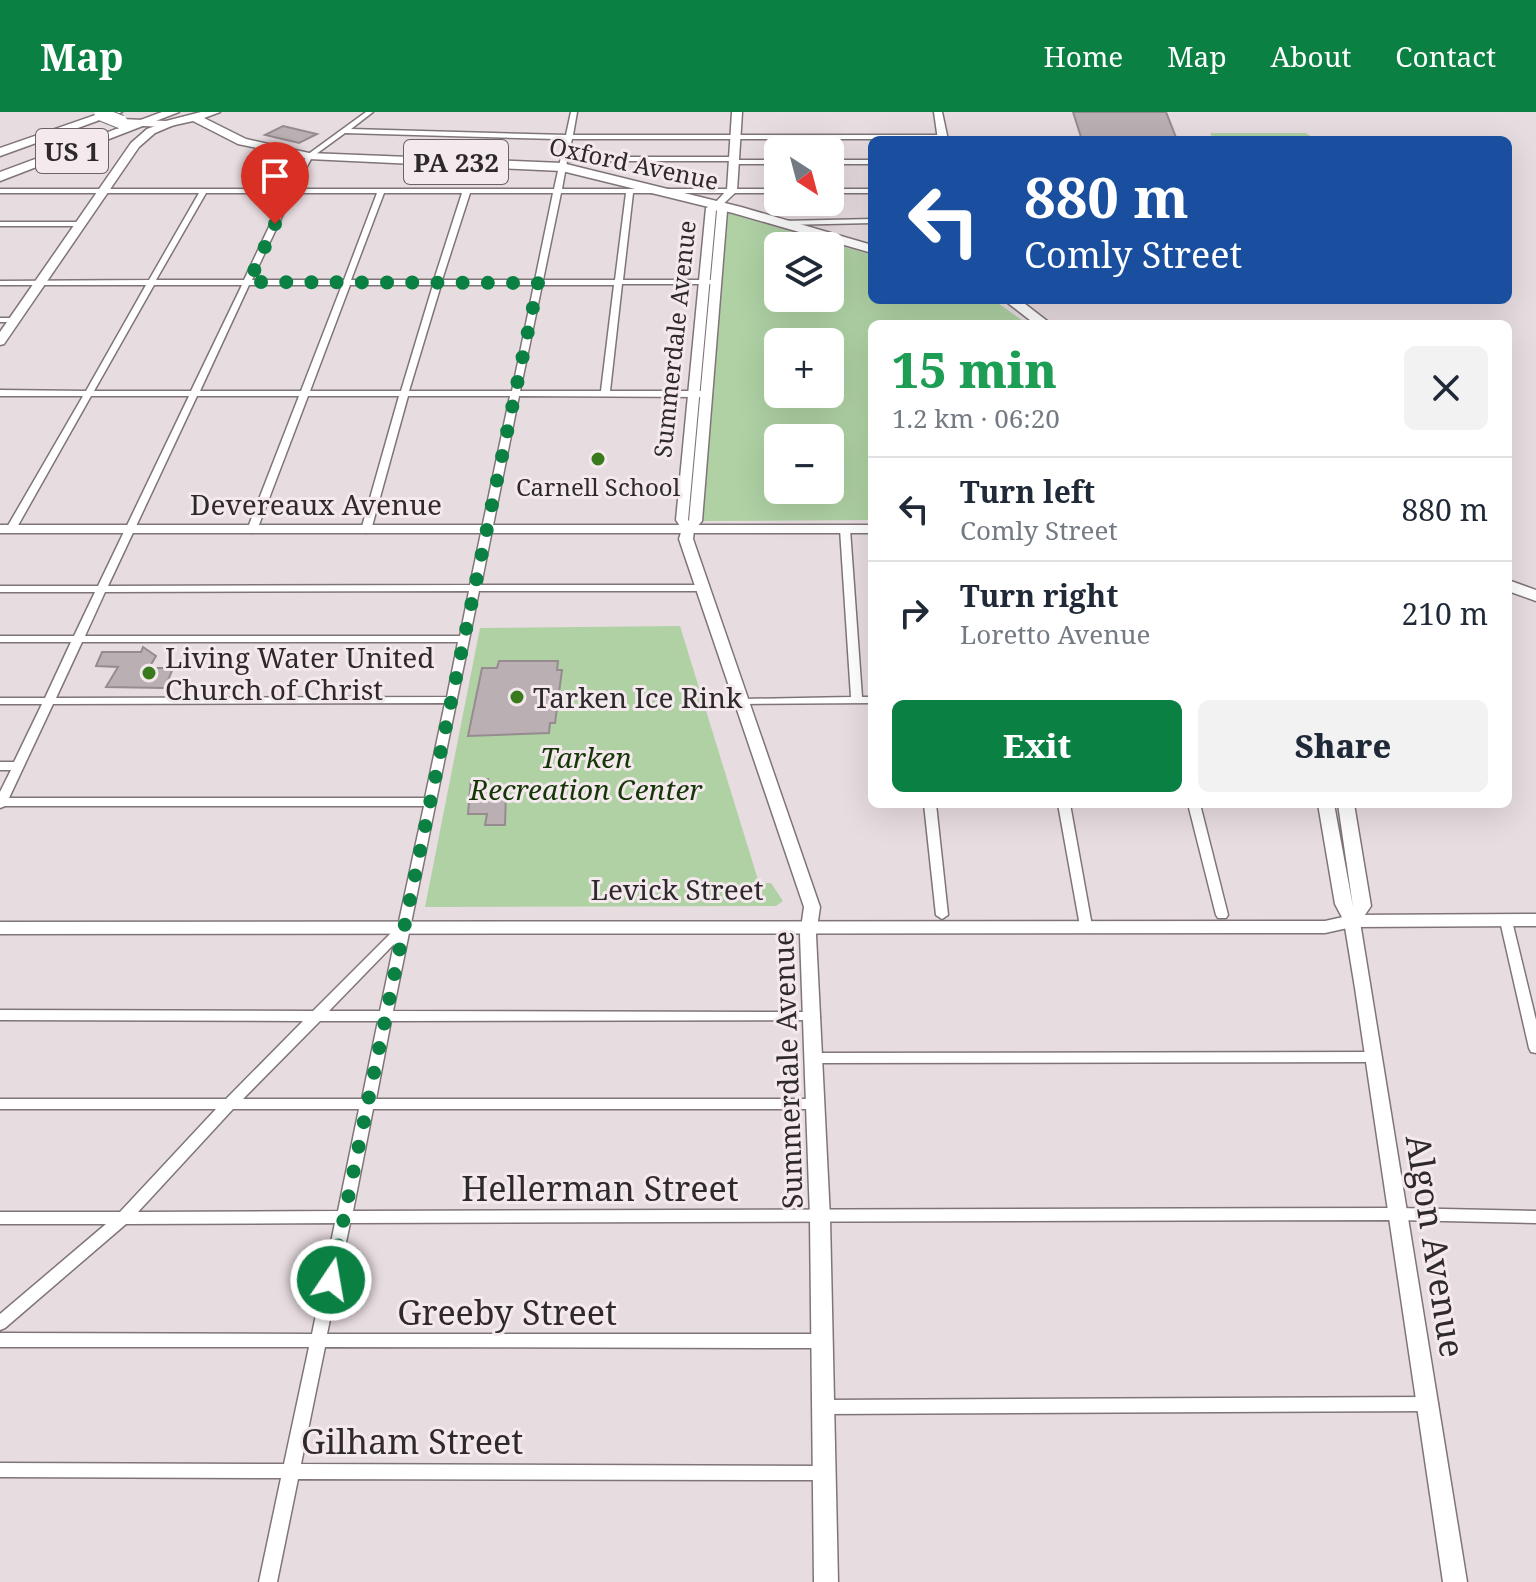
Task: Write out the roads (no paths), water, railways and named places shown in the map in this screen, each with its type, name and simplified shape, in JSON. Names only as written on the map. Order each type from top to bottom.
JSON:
[{"type":"highway","name":"US 1","points":[[0,142],[86,112]]},
{"type":"highway","name":"US 1","points":[[0,168],[135,112]]},
{"type":"highway","name":"US 1","points":[[0,152],[121,122],[143,124],[174,117]]},
{"type":"highway","name":"US 1","points":[[0,177],[121,122]]},
{"type":"main road","points":[[0,341],[135,145],[174,117],[196,118],[214,112]]},
{"type":"main road","points":[[732,191],[737,112]]},
{"type":"main road","points":[[100,113],[121,122],[136,135],[135,145]]},
{"type":"main road","name":"Oxford Avenue","points":[[196,118],[242,142],[309,156],[563,163],[868,248]]},
{"type":"main road","name":"Summerdale Avenue","points":[[719,205],[732,191]]},
{"type":"main road","points":[[1016,304],[1038,320]]},
{"type":"main road","name":"Devereaux Avenue","points":[[6,529],[868,529]]},
{"type":"main road","points":[[1512,587],[1536,596]]},
{"type":"main road","name":"Levick Street","points":[[0,916],[173,922],[811,922],[1085,921],[1329,914],[1352,921]]},
{"type":"main road","name":"Levick Street","points":[[811,922],[942,915],[1325,927],[1352,921],[1536,920]]},
{"type":"main road","name":"Levick Street","points":[[0,928],[173,922]]},
{"type":"street","points":[[370,112],[309,156],[290,191],[0,803],[430,802]]},
{"type":"street","points":[[268,1582],[574,112]]},
{"type":"street","points":[[938,112],[942,136]]},
{"type":"street","points":[[345,131],[569,136],[868,137]]},
{"type":"street","points":[[563,163],[764,161]]},
{"type":"street","points":[[844,162],[868,162]]},
{"type":"street","points":[[6,529],[204,190]]},
{"type":"street","points":[[252,530],[382,190]]},
{"type":"street","points":[[366,530],[467,190]]},
{"type":"street","points":[[605,394],[630,190]]},
{"type":"street","points":[[0,191],[764,191]]},
{"type":"street","points":[[844,191],[868,191]]},
{"type":"street","name":"Summerdale Avenue","points":[[719,205],[711,208],[707,394],[696,521],[688,529],[686,539],[812,907],[808,935],[820,1218],[826,1582]]},
{"type":"street","points":[[783,223],[868,221]]},
{"type":"street","points":[[0,224],[81,224]]},
{"type":"street","points":[[0,283],[710,282]]},
{"type":"street","name":"Summerdale Avenue","points":[[688,529],[682,520],[692,394],[710,282]]},
{"type":"street","points":[[0,320],[15,320]]},
{"type":"street","points":[[0,393],[707,394]]},
{"type":"street","points":[[845,529],[857,700]]},
{"type":"street","points":[[0,589],[703,588]]},
{"type":"street","points":[[0,639],[464,639]]},
{"type":"street","points":[[0,701],[451,700]]},
{"type":"street","points":[[743,702],[868,700]]},
{"type":"street","points":[[0,766],[18,766]]},
{"type":"street","points":[[930,808],[942,915]]},
{"type":"street","points":[[1065,808],[1085,921]]},
{"type":"street","points":[[1195,808],[1222,915]]},
{"type":"street","name":"Algon Avenue","points":[[1327,808],[1343,904],[1352,921],[1430,1404],[1455,1582]]},
{"type":"street","name":"Algon Avenue","points":[[1347,808],[1363,906],[1352,921]]},
{"type":"street","points":[[1506,921],[1536,1048]]},
{"type":"street","points":[[0,1323],[124,1217],[405,922]]},
{"type":"street","points":[[0,1015],[813,1017]]},
{"type":"street","points":[[814,1058],[1374,1057]]},
{"type":"street","points":[[0,1104],[814,1104]]},
{"type":"street","name":"Hellerman Street","points":[[0,1218],[1397,1214],[1536,1217]]},
{"type":"street","name":"Greeby Street","points":[[0,1340],[823,1341]]},
{"type":"street","points":[[825,1407],[1430,1404]]},
{"type":"street","name":"Gilham Street","points":[[0,1470],[825,1473]]},
{"type":"place","name":"Carnell School","points":[[598,459]]},
{"type":"place","name":"Living Water United Church of Christ","points":[[149,673]]},
{"type":"place","name":"Tarken Ice Rink","points":[[517,697]]},
{"type":"park label","name":"Tarken Recreation Center","points":[[586,773]]}]
